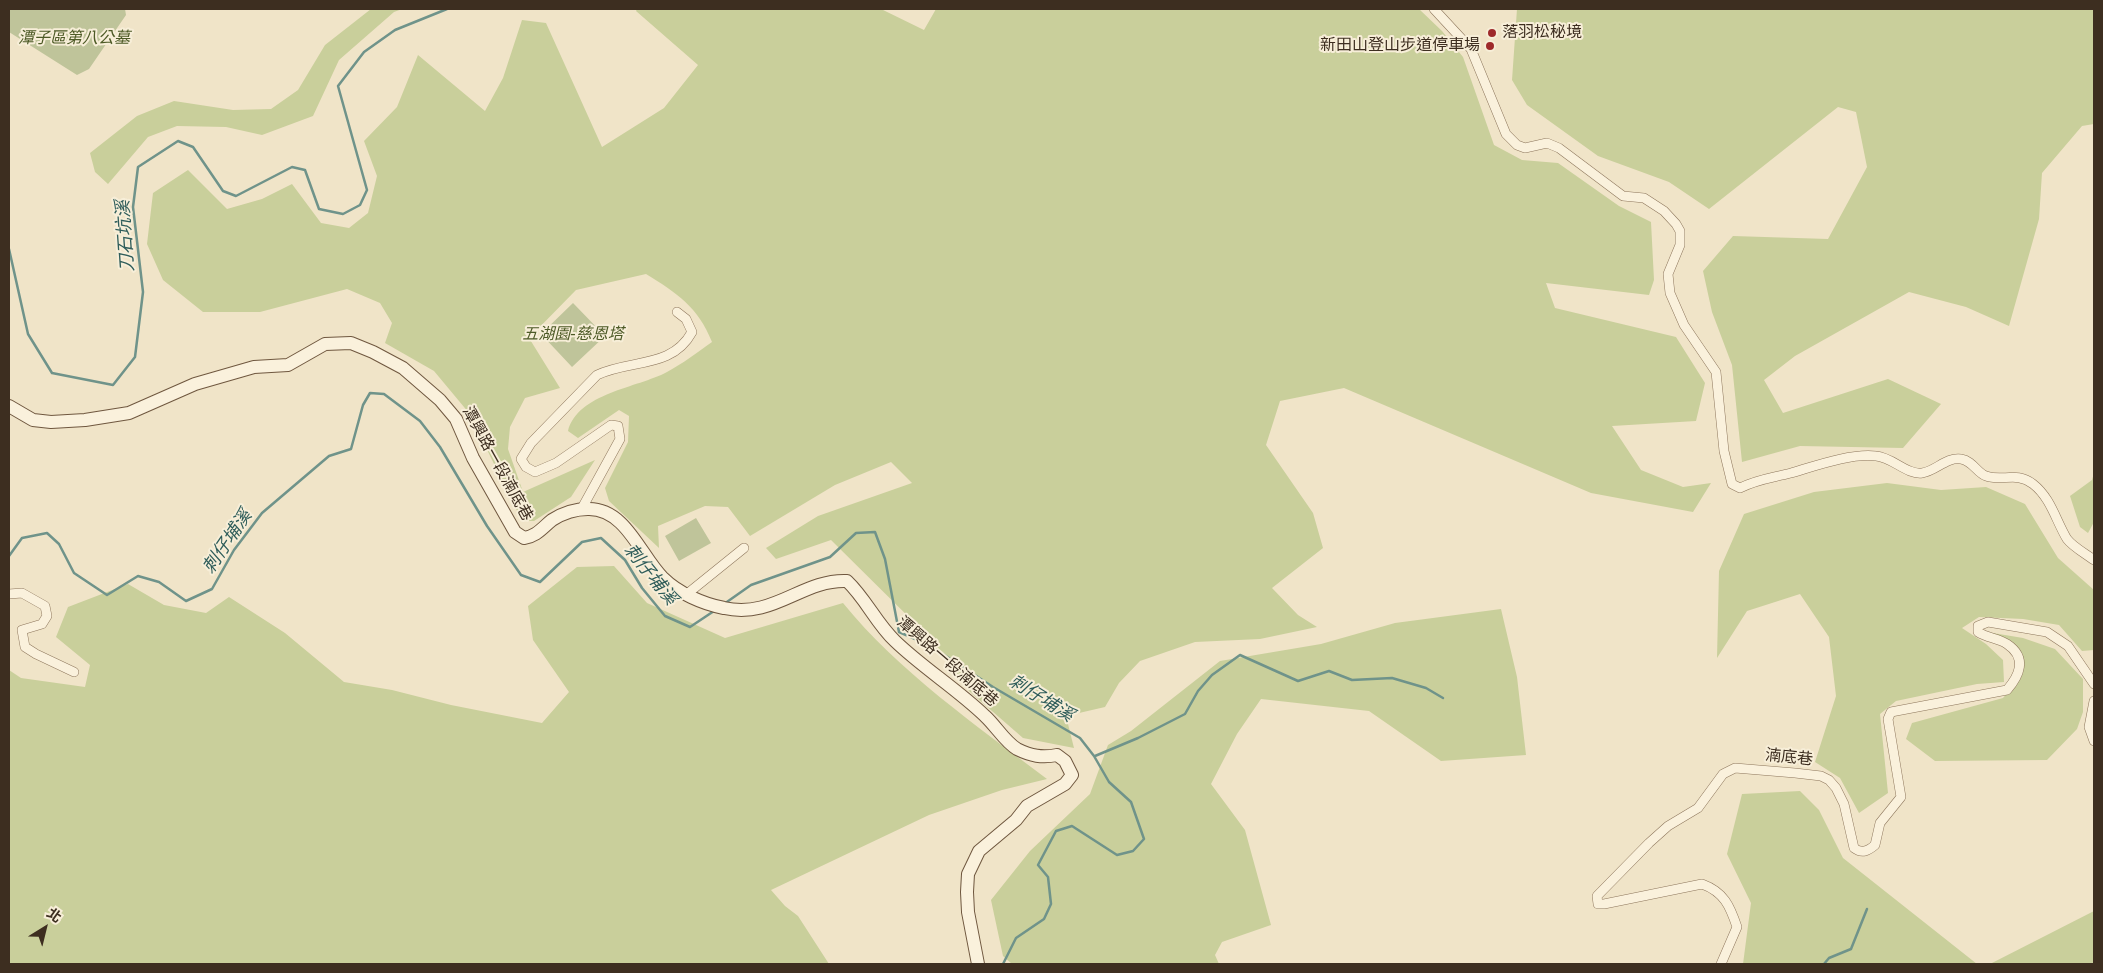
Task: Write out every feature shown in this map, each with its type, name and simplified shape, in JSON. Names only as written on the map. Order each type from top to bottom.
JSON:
[{"type":"street","points":[[1434,9],[1471,49],[1506,134],[1517,145],[1525,148],[1547,143],[1559,148],[1624,196],[1644,198],[1664,211],[1676,224],[1680,231],[1680,245],[1668,274],[1670,293],[1675,309],[1684,325],[1716,372],[1724,451],[1732,484],[1740,488],[1759,479],[1789,473],[1828,461],[1876,456],[1893,461],[1911,471],[1922,473],[1946,461],[1961,459],[1974,465],[1983,475],[1995,478],[2017,476],[2034,484],[2053,508],[2068,540],[2094,560]]},
{"type":"street","points":[[581,510],[620,439],[618,426],[611,425],[556,463],[535,472],[526,468],[521,459],[531,443],[598,376],[610,369],[648,362],[679,350],[686,344],[692,332],[686,319],[677,312]]},
{"type":"street","name":"潭興路一段湳底巷","points":[[9,406],[32,420],[51,422],[85,420],[128,413],[195,384],[254,367],[288,365],[325,344],[351,343],[403,368],[440,400],[456,419],[473,458],[515,532],[524,538],[534,537],[552,520],[570,511],[590,509],[618,521],[635,536],[649,564],[665,580],[687,594],[724,608],[745,610],[766,608],[831,581],[847,582],[860,593],[878,622],[894,640],[985,716],[1015,748],[1032,756],[1046,758],[1057,755],[1065,760],[1072,775],[1065,784],[1026,806],[1016,820],[979,851],[968,874],[968,912],[978,964]]},
{"type":"street","points":[[687,594],[744,548]]},
{"type":"street","points":[[9,594],[22,593],[46,606],[47,616],[42,624],[22,630],[25,647],[74,672]]},
{"type":"street","name":"湳底巷","points":[[1721,964],[1737,927],[1729,903],[1712,888],[1702,884],[1604,904],[1598,904],[1597,896],[1668,826],[1698,808],[1723,774],[1735,768],[1821,776],[1829,780],[1836,788],[1844,804],[1854,848],[1858,851],[1867,851],[1875,845],[1880,823],[1901,797],[1888,719],[1891,712],[2007,690],[2019,675],[2019,658],[2016,654],[2007,644],[1978,632],[1978,626],[1988,622],[2047,632],[2068,646],[2094,684]]},
{"type":"street","points":[[2094,701],[2089,727],[2094,741]]},
{"type":"green space","name":"潭子區第八公墓","points":[[9,9],[125,9],[126,15],[89,69],[77,75],[9,32]]},
{"type":"green space","points":[[371,9],[402,9],[394,12],[339,60],[313,116],[262,135],[226,127],[177,126],[148,137],[108,184],[95,172],[90,153],[137,116],[174,101],[233,110],[271,109],[298,90],[325,45]]},
{"type":"green space","points":[[637,9],[881,9],[924,30],[936,9],[1419,9],[1442,31],[1463,57],[1494,145],[1522,160],[1558,163],[1619,206],[1651,222],[1654,280],[1649,295],[1546,283],[1555,308],[1676,337],[1705,383],[1696,421],[1612,426],[1641,470],[1683,487],[1711,483],[1693,512],[1591,493],[1344,388],[1280,401],[1266,445],[1313,513],[1323,548],[1272,588],[1298,615],[1317,627],[1260,639],[1195,642],[1140,661],[1119,683],[1105,707],[1066,716],[1074,748],[1023,738],[969,691],[933,641],[831,540],[776,559],[766,548],[818,516],[912,483],[891,462],[835,485],[750,536],[728,507],[705,506],[658,526],[659,548],[609,501],[605,488],[628,442],[629,416],[619,410],[578,438],[568,431],[574,418],[583,408],[596,400],[667,372],[712,342],[693,310],[677,295],[646,274],[576,290],[529,338],[560,388],[525,398],[510,427],[508,449],[523,492],[595,460],[571,497],[534,521],[522,521],[469,413],[434,371],[385,343],[392,323],[380,303],[347,289],[260,312],[203,312],[163,280],[147,244],[153,193],[188,170],[227,209],[262,199],[292,184],[321,223],[349,228],[368,213],[377,176],[364,141],[397,107],[418,55],[485,111],[503,78],[522,20],[546,23],[602,147],[664,108],[698,65],[636,11]]},
{"type":"green space","points":[[1517,9],[2094,9],[2094,124],[2082,126],[2042,173],[2039,219],[2009,326],[1966,307],[1909,292],[1795,356],[1764,380],[1783,413],[1888,379],[1941,404],[1903,448],[1800,446],[1742,462],[1732,365],[1712,312],[1703,271],[1733,236],[1828,239],[1867,167],[1856,112],[1838,107],[1709,209],[1669,182],[1598,156],[1527,105],[1512,80]]},
{"type":"green space","name":"五湖園-慈恩塔","points":[[573,303],[605,336],[572,367],[541,334]]},
{"type":"green space","points":[[2094,473],[2094,522],[2088,533],[2080,527],[2070,496],[2092,480]]},
{"type":"green space","points":[[1887,483],[1941,490],[1986,487],[2025,504],[2058,558],[2094,590],[2094,650],[2082,651],[2059,625],[2023,619],[1979,617],[1962,628],[1986,644],[2003,660],[2004,682],[1977,684],[1896,701],[1880,714],[1888,793],[1859,813],[1840,778],[1815,762],[1836,696],[1829,637],[1800,594],[1747,611],[1717,658],[1719,571],[1744,514],[1814,492]]},
{"type":"green space","points":[[696,518],[711,543],[679,561],[665,536]]},
{"type":"green space","points":[[614,566],[647,603],[725,638],[843,603],[888,652],[913,675],[1047,779],[1002,790],[929,815],[771,890],[785,906],[798,916],[829,964],[9,964],[9,670],[21,678],[85,687],[90,665],[56,637],[68,607],[128,584],[164,605],[206,613],[229,597],[285,633],[344,682],[392,690],[451,705],[542,723],[569,692],[533,640],[528,606],[577,567]]},
{"type":"green space","points":[[1501,609],[1517,677],[1526,755],[1441,761],[1369,711],[1261,699],[1237,734],[1211,784],[1245,830],[1271,925],[1222,942],[1215,955],[1219,964],[1012,964],[1003,956],[991,900],[1030,851],[1090,794],[1108,745],[1131,731],[1220,661],[1321,644],[1395,623]]},
{"type":"green space","points":[[1993,633],[2023,638],[2055,649],[2083,679],[2083,712],[2077,729],[2047,760],[1935,761],[1906,739],[1912,723],[2003,698],[2021,677],[2021,657],[1987,634]]},
{"type":"green space","points":[[1800,791],[1819,810],[1843,858],[1977,964],[1743,964],[1751,903],[1727,854],[1742,794]]},
{"type":"green space","points":[[2094,911],[2094,964],[1990,964]]},
{"type":"waterway","name":"刀石坑溪","points":[[9,249],[28,334],[52,373],[113,385],[135,357],[143,292],[133,207],[138,167],[178,141],[193,147],[223,191],[236,196],[292,167],[305,170],[319,209],[343,214],[360,205],[367,190],[338,86],[364,52],[395,30],[447,9]]},
{"type":"waterway","name":"刺仔埔溪","points":[[9,556],[22,538],[47,533],[59,544],[74,573],[107,595],[138,576],[159,582],[186,601],[212,589],[234,550],[262,513],[329,456],[351,449],[363,405],[370,393],[384,394],[420,421],[440,447],[487,526],[521,575],[540,582],[582,542],[601,538],[625,560],[642,588],[665,616],[690,627],[714,611]]},
{"type":"waterway","name":"刺仔埔溪","points":[[724,604],[751,585],[830,557],[856,533],[875,532],[885,559],[899,632],[929,645],[993,687],[1080,738],[1094,756],[1109,782],[1131,802],[1144,839],[1133,851],[1117,855],[1072,826],[1056,831],[1038,865],[1048,877],[1051,904],[1044,919],[1016,938],[1003,964]]},
{"type":"waterway","points":[[1095,756],[1138,738],[1185,714],[1198,691],[1212,675],[1240,655],[1298,681],[1329,671],[1352,680],[1392,678],[1426,688],[1443,698]]},
{"type":"waterway","name":"刺仔埔溪","points":[[1824,964],[1829,958],[1851,949],[1867,909]]},
{"type":"place","name":"落羽松秘境","points":[[1492,33]]},
{"type":"place","name":"新田山登山步道停車場","points":[[1490,46]]}]
